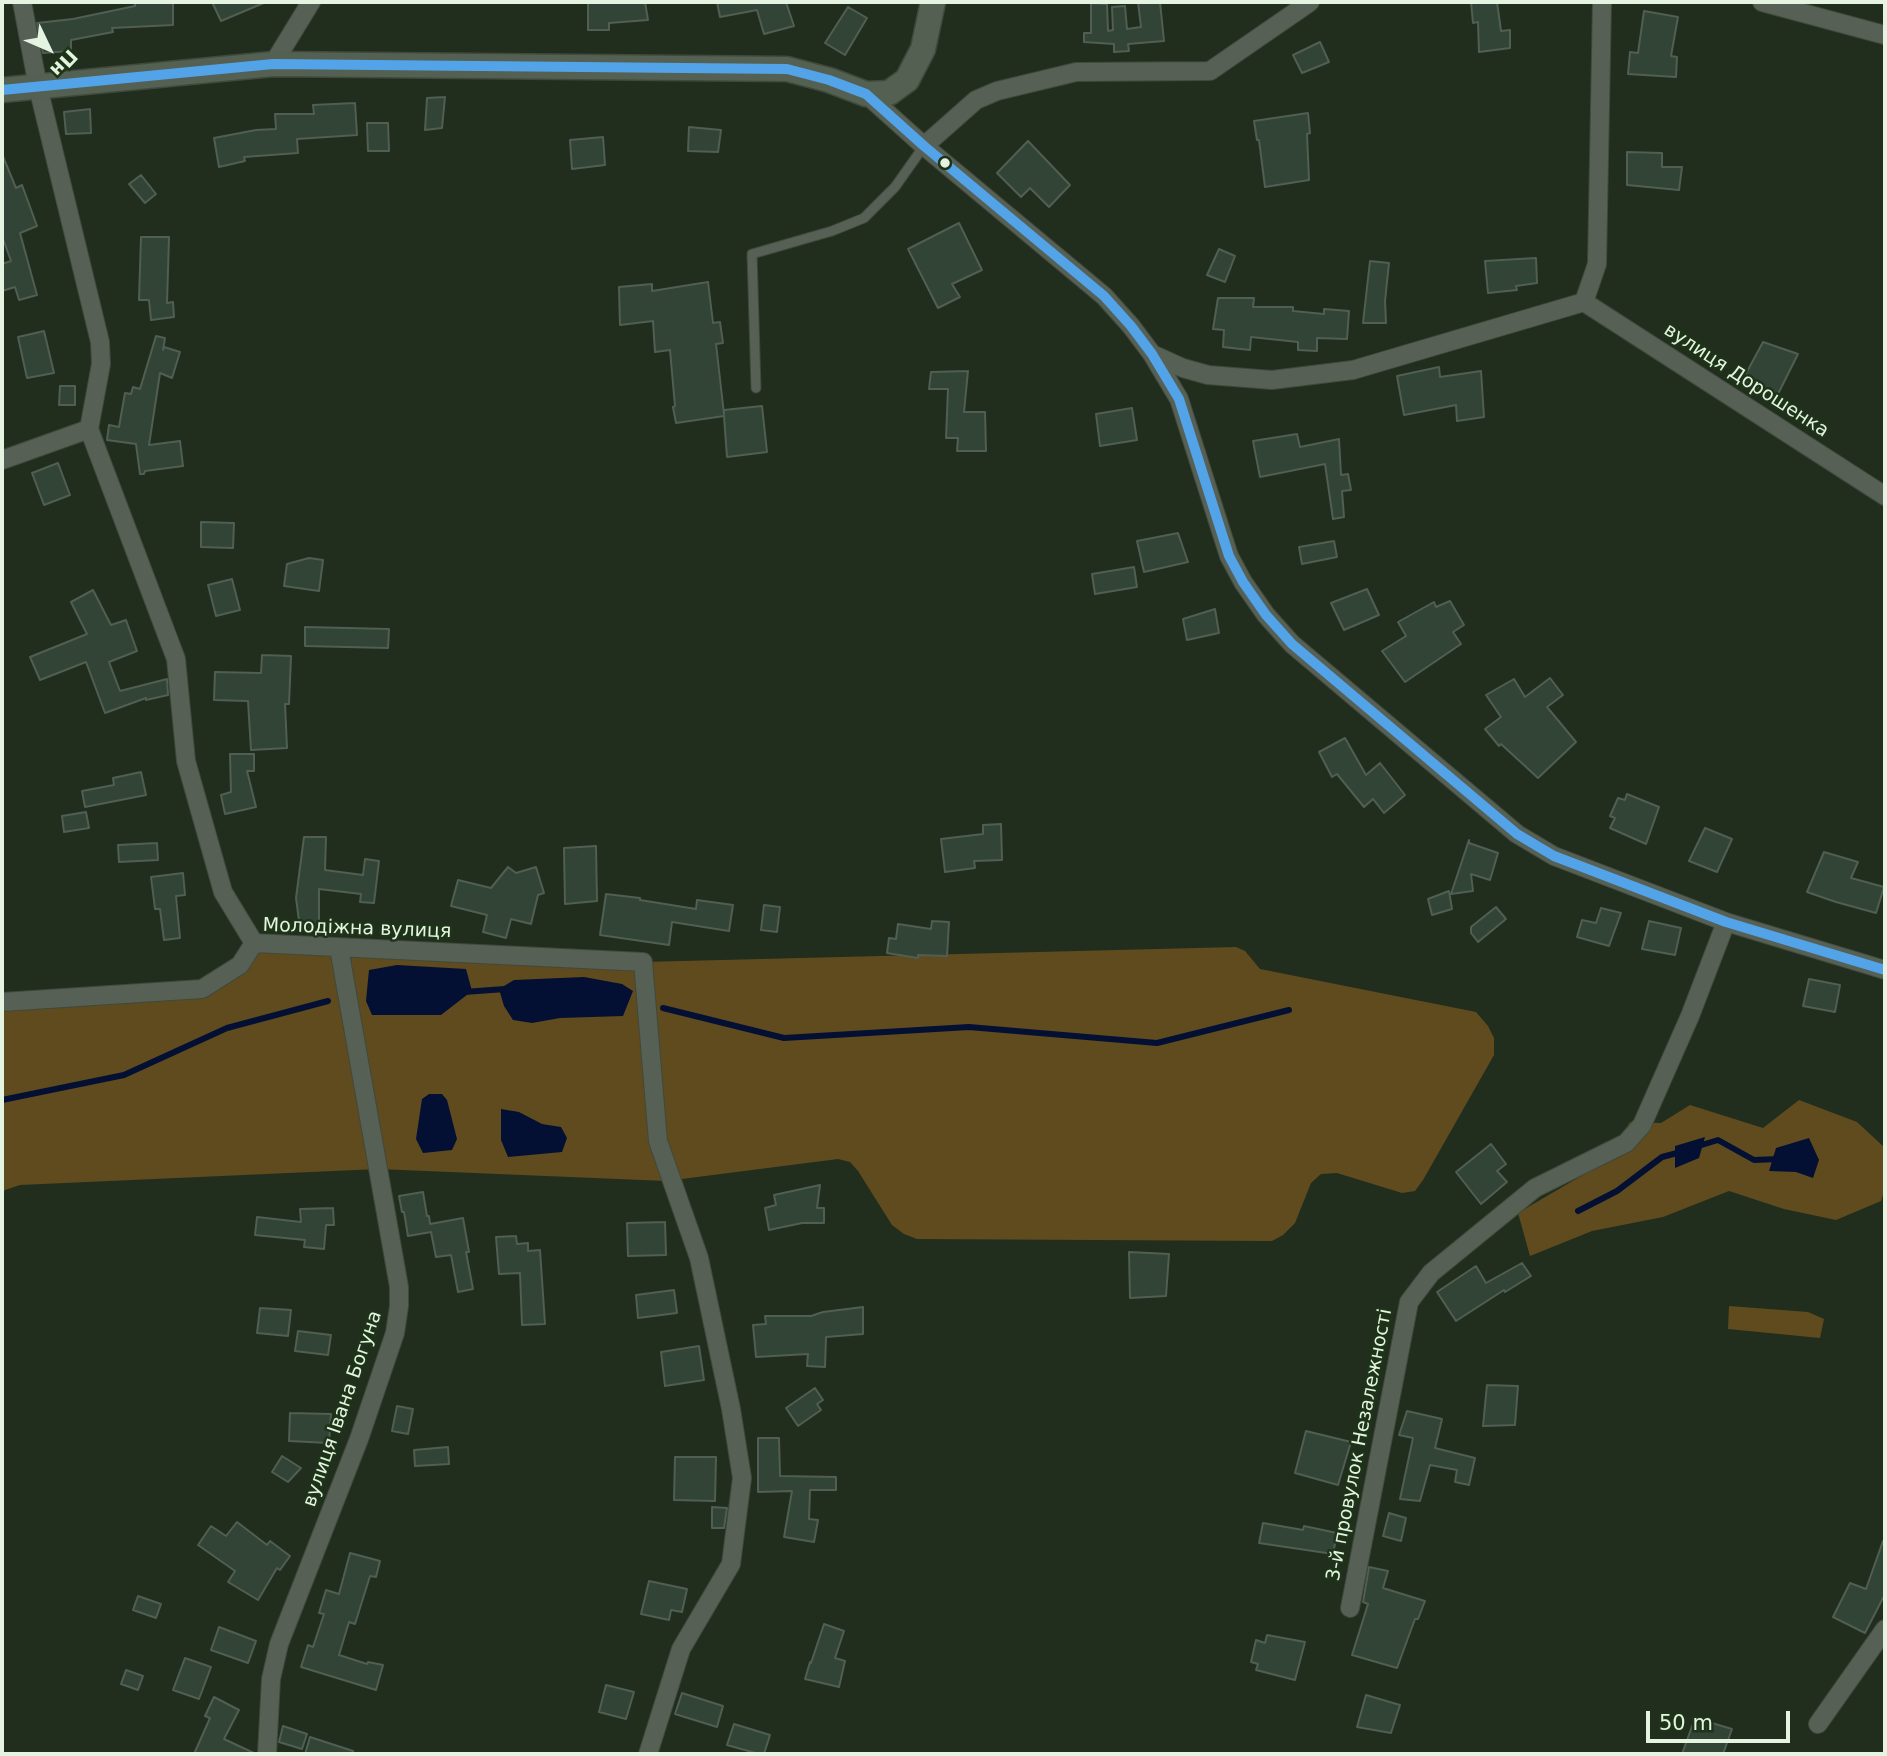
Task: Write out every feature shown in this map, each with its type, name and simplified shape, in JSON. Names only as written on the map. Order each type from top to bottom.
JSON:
[{"type":"street","points":[[22,2],[38,87],[100,342],[101,364],[89,429],[176,659],[186,761],[223,892],[254,943]]},
{"type":"street","points":[[273,64],[311,2]]},
{"type":"street","points":[[866,94],[889,93],[907,80],[923,49],[933,2]]},
{"type":"street","points":[[924,146],[976,100],[997,91],[1076,72],[1210,71],[1310,2]]},
{"type":"street","points":[[1152,354],[1183,368],[1208,375],[1272,380],[1353,370],[1584,302],[1597,264],[1602,2]]},
{"type":"street","points":[[1762,2],[1885,35]]},
{"type":"street","points":[[2,90],[273,64],[787,69],[829,80],[866,94],[924,146],[1104,296],[1131,326],[1180,399],[1229,556],[1266,615],[1292,644],[1517,834],[1554,856],[1726,922],[1885,970]]},
{"type":"street","name":"вулиця Дорошенка","points":[[1584,302],[1885,496]]},
{"type":"street","points":[[2,460],[89,429]]},
{"type":"street","name":"3-й провулок Незалежності","points":[[1350,1608],[1409,1302],[1431,1273],[1535,1188],[1626,1143],[1642,1125],[1690,1016],[1726,922]]},
{"type":"street","name":"Молодіжна вулиця","points":[[2,1002],[202,989],[240,965],[254,943],[643,962],[658,1141],[699,1258],[731,1409],[742,1478],[731,1564],[681,1650],[648,1754]]},
{"type":"street","name":"вулиця Івана Богуна","points":[[267,1754],[271,1679],[279,1644],[359,1439],[395,1333],[399,1306],[400,1287],[339,948]]},
{"type":"street","points":[[1818,1724],[1885,1629]]},
{"type":"lane","points":[[756,388],[752,254],[832,231],[864,218],[895,187],[924,146]]},
{"type":"shaded area","points":[[254,943],[643,962],[1236,947],[1245,951],[1260,969],[1476,1012],[1494,1038],[1494,1055],[1415,1191],[1402,1193],[1337,1173],[1321,1174],[1311,1183],[1295,1223],[1272,1241],[917,1239],[892,1225],[858,1171],[850,1162],[838,1159],[666,1181],[378,1169],[20,1185],[2,1193],[2,1002],[202,989]]},
{"type":"shaded area","points":[[1799,1100],[1857,1122],[1885,1148],[1885,1188],[1881,1201],[1836,1220],[1784,1209],[1729,1191],[1663,1217],[1592,1231],[1530,1256],[1518,1213],[1605,1162],[1630,1122],[1661,1123],[1690,1105],[1763,1128]]},
{"type":"shaded area","points":[[1729,1306],[1808,1312],[1824,1319],[1820,1338],[1728,1329]]},
{"type":"water","points":[[397,965],[466,969],[472,991],[441,1015],[372,1015],[366,1001],[369,970]]},
{"type":"water","points":[[584,977],[622,984],[633,991],[623,1016],[560,1018],[532,1023],[513,1020],[504,1006],[499,989],[514,980]]},
{"type":"water","points":[[429,1094],[442,1094],[447,1100],[457,1139],[452,1150],[423,1153],[416,1139],[422,1099]]},
{"type":"water","points":[[501,1109],[519,1112],[542,1124],[561,1127],[567,1138],[562,1152],[508,1157],[501,1140]]},
{"type":"water","points":[[1705,1137],[1699,1158],[1675,1168],[1675,1146]]},
{"type":"water","points":[[1809,1138],[1819,1160],[1813,1178],[1796,1172],[1769,1171],[1776,1148]]},
{"type":"building","points":[[135,2],[173,2],[173,25],[112,28],[113,32],[71,40],[71,51],[43,53],[37,23],[73,19],[135,6]]},
{"type":"building","points":[[212,2],[266,2],[221,21]]},
{"type":"building","points":[[588,2],[645,2],[648,20],[609,23],[609,30],[588,30]]},
{"type":"building","points":[[717,2],[786,2],[794,26],[764,34],[757,10],[720,17]]},
{"type":"building","points":[[1138,2],[1160,2],[1164,41],[1128,44],[1129,51],[1114,52],[1114,44],[1084,42],[1084,33],[1091,33],[1091,3],[1107,4],[1108,31],[1113,30],[1112,7],[1125,6],[1127,29],[1141,27]]},
{"type":"building","points":[[1471,2],[1497,2],[1501,31],[1510,30],[1510,48],[1479,52],[1478,22],[1473,23]]},
{"type":"building","points":[[848,7],[867,18],[845,55],[825,43]]},
{"type":"building","points":[[1644,11],[1678,17],[1671,56],[1677,57],[1676,77],[1628,74],[1630,52],[1638,53]]},
{"type":"building","points":[[1320,42],[1329,62],[1302,73],[1293,55]]},
{"type":"building","points":[[445,97],[442,128],[425,130],[427,98]]},
{"type":"building","points":[[355,103],[357,135],[297,139],[298,153],[244,157],[245,161],[219,167],[214,138],[276,129],[275,114],[314,114],[313,105]]},
{"type":"building","points":[[90,109],[91,133],[66,134],[64,112]]},
{"type":"building","points":[[1308,113],[1309,180],[1265,187],[1254,121]]},
{"type":"building","points":[[367,123],[388,123],[389,151],[368,151]]},
{"type":"building","points":[[689,127],[721,130],[718,152],[688,151]]},
{"type":"building","points":[[603,137],[605,165],[572,169],[570,140]]},
{"type":"building","points":[[1028,141],[1070,185],[1049,207],[1030,188],[1021,197],[997,173]]},
{"type":"building","points":[[1627,152],[1662,153],[1662,167],[1682,167],[1679,190],[1627,185]]},
{"type":"building","points":[[2,154],[16,188],[22,185],[37,226],[20,233],[37,295],[19,300],[15,287],[2,291],[2,264],[11,261],[2,236]]},
{"type":"building","points":[[141,175],[156,194],[145,203],[129,184]]},
{"type":"building","points":[[959,223],[982,270],[952,284],[960,297],[938,308],[908,249]]},
{"type":"building","points":[[141,237],[169,237],[167,303],[173,302],[174,317],[151,320],[149,300],[139,300]]},
{"type":"building","points":[[1219,249],[1235,256],[1225,282],[1207,275]]},
{"type":"building","points":[[1536,258],[1537,283],[1516,286],[1517,290],[1488,293],[1485,261]]},
{"type":"building","points":[[1370,261],[1389,263],[1386,323],[1363,323]]},
{"type":"building","points":[[708,282],[713,323],[720,322],[723,343],[716,344],[724,414],[724,410],[762,406],[767,452],[727,457],[724,416],[676,423],[670,350],[655,352],[653,321],[620,325],[619,287],[652,284],[652,291]]},
{"type":"building","points":[[1218,298],[1254,298],[1253,307],[1293,307],[1293,311],[1324,314],[1324,309],[1349,311],[1347,339],[1317,338],[1317,351],[1298,350],[1298,342],[1251,337],[1250,350],[1223,347],[1224,330],[1213,329]]},
{"type":"building","points":[[44,331],[54,373],[27,378],[18,337]]},
{"type":"building","points":[[156,336],[165,338],[163,350],[164,347],[180,352],[172,378],[160,373],[149,445],[180,441],[183,466],[140,474],[136,444],[107,440],[109,425],[119,427],[125,393],[131,394],[133,387],[140,389]]},
{"type":"building","points":[[1763,342],[1798,354],[1777,396],[1742,381]]},
{"type":"building","points":[[1439,367],[1440,377],[1481,371],[1484,417],[1457,421],[1456,405],[1404,415],[1397,376]]},
{"type":"building","points":[[968,371],[964,412],[985,412],[986,451],[957,451],[958,438],[946,438],[948,389],[929,389],[931,372]]},
{"type":"building","points":[[60,386],[75,386],[75,405],[59,405]]},
{"type":"building","points":[[1132,408],[1137,440],[1100,446],[1096,414]]},
{"type":"building","points":[[1297,434],[1300,447],[1339,439],[1341,475],[1348,474],[1351,490],[1342,491],[1344,517],[1333,519],[1325,464],[1260,477],[1253,441]]},
{"type":"building","points":[[58,463],[70,495],[44,505],[32,473]]},
{"type":"building","points":[[201,522],[234,523],[233,548],[201,547]]},
{"type":"building","points":[[1178,533],[1188,562],[1144,572],[1137,541]]},
{"type":"building","points":[[1334,541],[1337,557],[1302,564],[1299,547]]},
{"type":"building","points":[[309,558],[323,560],[319,591],[284,586],[287,564]]},
{"type":"building","points":[[1134,567],[1137,587],[1095,594],[1092,574]]},
{"type":"building","points":[[232,579],[240,610],[216,616],[208,585]]},
{"type":"building","points":[[1367,589],[1379,615],[1344,630],[1331,603]]},
{"type":"building","points":[[93,590],[111,625],[126,620],[137,651],[109,662],[120,691],[167,679],[168,695],[146,698],[105,713],[86,662],[40,680],[30,657],[87,634],[71,602]]},
{"type":"building","points":[[1450,601],[1464,625],[1453,632],[1461,644],[1405,682],[1382,651],[1406,636],[1398,622],[1434,602],[1436,607]]},
{"type":"building","points":[[1215,609],[1219,633],[1187,640],[1183,619]]},
{"type":"building","points":[[305,627],[389,629],[388,648],[305,646]]},
{"type":"building","points":[[262,655],[291,656],[289,704],[285,704],[287,748],[251,750],[248,701],[214,700],[215,672],[261,673]]},
{"type":"building","points":[[1550,678],[1563,695],[1547,707],[1576,742],[1538,778],[1501,744],[1499,746],[1485,729],[1501,717],[1486,695],[1514,679],[1525,697]]},
{"type":"building","points":[[1345,738],[1366,775],[1380,763],[1405,795],[1384,813],[1373,799],[1364,807],[1337,774],[1332,777],[1319,752]]},
{"type":"building","points":[[230,754],[254,754],[254,771],[247,771],[256,807],[225,814],[221,795],[231,792]]},
{"type":"building","points":[[141,772],[146,795],[85,807],[82,791],[114,785],[113,778]]},
{"type":"building","points":[[1627,794],[1659,807],[1646,844],[1610,828],[1615,818],[1610,816],[1618,798],[1625,800]]},
{"type":"building","points":[[86,812],[89,828],[64,832],[62,816]]},
{"type":"building","points":[[1001,824],[1002,860],[974,861],[975,868],[945,872],[941,839],[983,834],[983,825]]},
{"type":"building","points":[[1705,828],[1732,839],[1717,872],[1689,861]]},
{"type":"building","points":[[304,837],[326,837],[325,870],[363,875],[365,859],[379,861],[374,903],[360,902],[361,894],[319,889],[319,931],[301,931],[296,898]]},
{"type":"building","points":[[1469,840],[1469,843],[1498,853],[1490,880],[1471,874],[1473,891],[1451,894]]},
{"type":"building","points":[[157,843],[158,860],[119,862],[118,845]]},
{"type":"building","points":[[596,846],[597,901],[565,904],[564,848]]},
{"type":"building","points":[[1824,852],[1858,862],[1851,878],[1884,887],[1876,913],[1807,892]]},
{"type":"building","points":[[508,867],[516,873],[536,867],[544,893],[538,895],[531,924],[511,919],[506,938],[483,932],[487,915],[451,906],[458,880],[491,888]]},
{"type":"building","points":[[183,873],[185,895],[176,896],[180,938],[164,940],[160,909],[155,909],[151,877]]},
{"type":"building","points":[[1449,891],[1452,909],[1432,915],[1428,899]]},
{"type":"building","points":[[606,894],[696,909],[697,900],[733,905],[729,931],[672,922],[669,945],[600,935]]},
{"type":"building","points":[[764,905],[780,907],[777,932],[761,930]]},
{"type":"building","points":[[1496,907],[1506,919],[1478,942],[1471,933],[1471,927]]},
{"type":"building","points":[[1601,908],[1621,913],[1609,946],[1577,937],[1582,920],[1596,923]]},
{"type":"building","points":[[932,921],[949,922],[947,956],[918,955],[918,958],[887,953],[889,938],[896,939],[898,924],[931,929]]},
{"type":"building","points":[[1649,921],[1681,928],[1675,955],[1642,949]]},
{"type":"building","points":[[1809,979],[1840,985],[1835,1012],[1803,1006]]},
{"type":"building","points":[[1491,1144],[1506,1164],[1497,1171],[1507,1182],[1481,1204],[1456,1172]]},
{"type":"building","points":[[820,1185],[817,1208],[824,1208],[824,1223],[802,1223],[769,1230],[765,1208],[776,1205],[774,1195]]},
{"type":"building","points":[[423,1192],[430,1224],[463,1218],[473,1289],[458,1292],[451,1255],[436,1257],[431,1232],[408,1236],[399,1196]]},
{"type":"building","points":[[333,1208],[334,1225],[326,1225],[324,1249],[304,1247],[305,1240],[255,1235],[257,1217],[301,1222],[300,1209]]},
{"type":"building","points":[[665,1222],[666,1255],[628,1256],[627,1223]]},
{"type":"building","points":[[516,1236],[517,1244],[528,1243],[528,1251],[540,1250],[545,1324],[522,1325],[520,1273],[499,1274],[496,1237]]},
{"type":"building","points":[[1129,1252],[1169,1254],[1166,1296],[1130,1298]]},
{"type":"building","points":[[1522,1263],[1531,1276],[1456,1321],[1437,1292],[1476,1266],[1486,1283]]},
{"type":"building","points":[[674,1290],[677,1313],[638,1318],[636,1295]]},
{"type":"building","points":[[863,1307],[863,1334],[826,1337],[825,1367],[807,1366],[808,1354],[756,1357],[753,1325],[766,1324],[765,1316],[811,1316]]},
{"type":"building","points":[[260,1308],[291,1310],[288,1336],[257,1333]]},
{"type":"building","points":[[298,1331],[331,1335],[328,1355],[295,1351]]},
{"type":"building","points":[[699,1346],[704,1380],[665,1386],[661,1352]]},
{"type":"building","points":[[1487,1385],[1518,1386],[1515,1425],[1483,1426]]},
{"type":"building","points":[[815,1388],[823,1400],[817,1404],[821,1410],[798,1426],[786,1408]]},
{"type":"building","points":[[397,1406],[413,1409],[408,1434],[392,1431]]},
{"type":"building","points":[[1407,1411],[1442,1419],[1435,1448],[1475,1458],[1469,1485],[1455,1482],[1457,1470],[1430,1465],[1420,1501],[1400,1499],[1413,1438],[1399,1435]]},
{"type":"building","points":[[290,1413],[331,1414],[329,1443],[289,1441]]},
{"type":"building","points":[[1306,1431],[1351,1442],[1338,1485],[1295,1473]]},
{"type":"building","points":[[758,1438],[779,1438],[780,1476],[836,1477],[836,1490],[810,1490],[809,1519],[818,1520],[814,1542],[784,1537],[792,1491],[758,1492]]},
{"type":"building","points":[[448,1447],[449,1464],[415,1466],[414,1450]]},
{"type":"building","points":[[282,1456],[301,1468],[288,1482],[272,1472]]},
{"type":"building","points":[[675,1457],[716,1457],[715,1501],[674,1500]]},
{"type":"building","points":[[712,1507],[727,1508],[724,1528],[712,1528]]},
{"type":"building","points":[[1389,1513],[1406,1518],[1401,1541],[1383,1536]]},
{"type":"building","points":[[237,1522],[267,1545],[270,1541],[290,1556],[280,1570],[277,1568],[258,1600],[228,1582],[235,1571],[198,1545],[211,1526],[226,1536]]},
{"type":"building","points":[[1263,1523],[1303,1530],[1304,1526],[1337,1533],[1333,1554],[1259,1543]]},
{"type":"building","points":[[1883,1541],[1885,1594],[1865,1633],[1833,1617],[1850,1583],[1866,1589]]},
{"type":"building","points":[[350,1553],[380,1561],[376,1577],[370,1576],[355,1624],[349,1622],[339,1655],[367,1664],[383,1665],[376,1690],[301,1667],[308,1645],[313,1647],[324,1614],[319,1613],[326,1590],[339,1594]]},
{"type":"building","points":[[1369,1567],[1388,1571],[1383,1588],[1425,1601],[1418,1619],[1415,1619],[1397,1668],[1352,1655],[1368,1604],[1363,1602]]},
{"type":"building","points":[[649,1581],[687,1589],[682,1612],[671,1610],[669,1620],[641,1614]]},
{"type":"building","points":[[138,1596],[161,1604],[156,1618],[133,1610]]},
{"type":"building","points":[[824,1624],[844,1631],[835,1658],[845,1661],[839,1687],[805,1679]]},
{"type":"building","points":[[219,1627],[256,1641],[248,1663],[211,1650]]},
{"type":"building","points":[[1267,1635],[1305,1642],[1295,1680],[1256,1670],[1258,1664],[1251,1662],[1256,1640],[1265,1643]]},
{"type":"building","points":[[185,1658],[211,1667],[199,1699],[173,1690]]},
{"type":"building","points":[[126,1670],[143,1676],[138,1690],[121,1684]]},
{"type":"building","points":[[606,1685],[634,1692],[626,1719],[599,1712]]},
{"type":"building","points":[[682,1693],[723,1706],[717,1727],[675,1714]]},
{"type":"building","points":[[1366,1695],[1400,1705],[1391,1733],[1357,1727]]},
{"type":"building","points":[[214,1697],[239,1710],[224,1739],[256,1754],[194,1754],[210,1718],[205,1716]]},
{"type":"building","points":[[1695,1718],[1732,1729],[1723,1754],[1682,1754]]},
{"type":"building","points":[[734,1724],[770,1735],[764,1754],[727,1745]]},
{"type":"building","points":[[283,1726],[307,1734],[302,1749],[279,1742]]},
{"type":"building","points":[[310,1737],[353,1751],[353,1754],[305,1754]]},
{"type":"waterway","points":[[464,992],[505,989]]},
{"type":"waterway","points":[[2,1100],[124,1075],[227,1028],[328,1001]]},
{"type":"waterway","points":[[663,1008],[784,1038],[969,1027],[1157,1043],[1289,1010]]},
{"type":"waterway","points":[[1695,1147],[1718,1140],[1754,1160],[1779,1159]]},
{"type":"waterway","points":[[1578,1211],[1617,1191],[1662,1157],[1681,1152]]},
{"type":"transit line","points":[[2,90],[273,64],[787,69],[829,80],[866,94],[924,146],[1104,296],[1131,326],[1152,354],[1179,399],[1229,556],[1266,615],[1292,644],[1517,834],[1554,856],[1726,922],[1885,970]]}]
